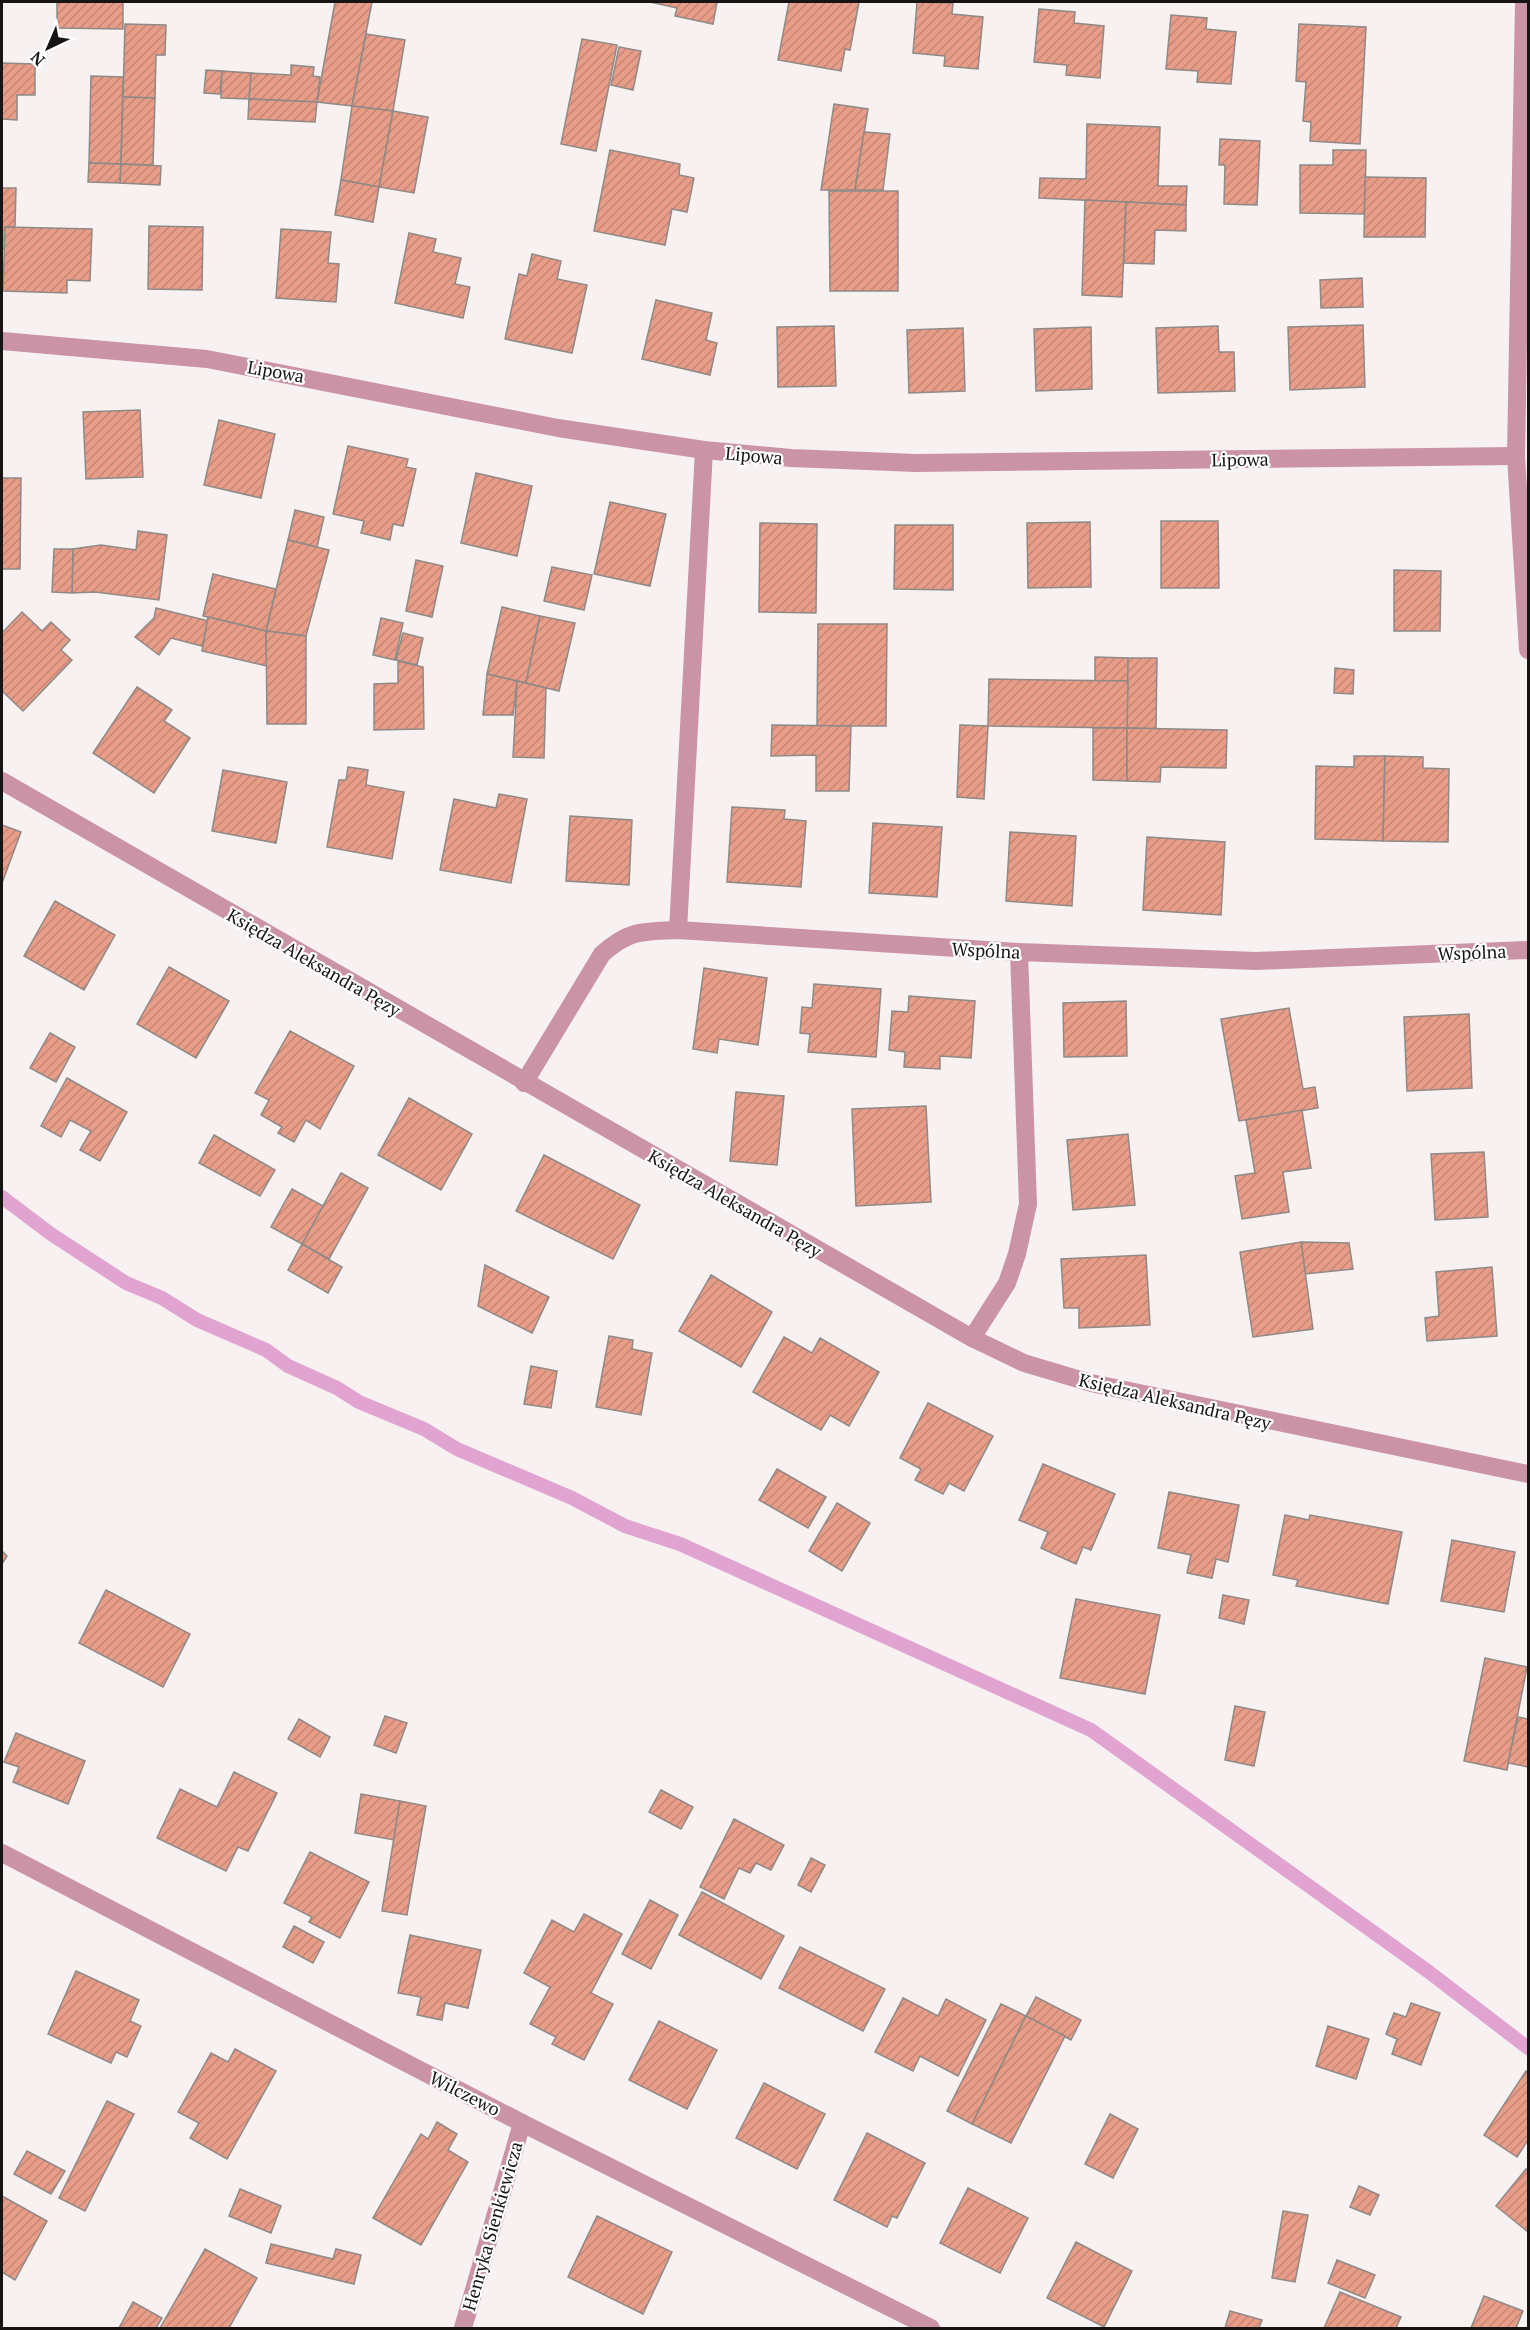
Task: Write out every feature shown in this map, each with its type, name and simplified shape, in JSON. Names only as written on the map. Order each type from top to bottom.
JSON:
[{"type":"street","points":[[1524,2],[1516,456],[1528,650]]},
{"type":"street","name":"Lipowa","points":[[2,341],[207,359],[558,428],[704,450],[791,458],[916,463],[1516,456]]},
{"type":"street","points":[[678,930],[704,450]]},
{"type":"street","name":"Księdza Aleksandra Pęzy","points":[[2,781],[524,1083],[972,1338],[1024,1363],[1101,1386],[1528,1474]]},
{"type":"street","name":"Wspólna","points":[[524,1083],[602,954],[619,939],[639,931],[678,930],[1019,952],[1256,961],[1528,950]]},
{"type":"street","points":[[972,1338],[1006,1283],[1017,1254],[1028,1204],[1019,952]]},
{"type":"street","name":"Wilczewo","points":[[2,1853],[522,2123],[931,2328]]},
{"type":"street","name":"Henryka Sienkiewicza","points":[[463,2328],[522,2123]]},
{"type":"building","points":[[57,2],[123,2],[123,29],[57,28]]},
{"type":"building","points":[[335,2],[372,2],[352,106],[317,102]]},
{"type":"building","points":[[650,2],[717,2],[713,24],[675,16],[677,8]]},
{"type":"building","points":[[789,2],[859,2],[850,50],[845,49],[841,71],[778,60]]},
{"type":"building","points":[[917,2],[953,3],[952,14],[983,17],[978,69],[944,66],[945,56],[913,53]]},
{"type":"building","points":[[1039,9],[1075,12],[1074,23],[1104,26],[1100,78],[1066,75],[1067,65],[1034,62]]},
{"type":"building","points":[[1171,15],[1207,18],[1206,29],[1236,32],[1231,84],[1197,82],[1198,71],[1166,69]]},
{"type":"building","points":[[125,24],[166,25],[165,55],[156,55],[155,98],[123,97]]},
{"type":"building","points":[[1299,24],[1366,27],[1360,144],[1310,141],[1311,122],[1303,121],[1306,82],[1296,81]]},
{"type":"building","points":[[366,34],[405,40],[393,111],[352,106]]},
{"type":"building","points":[[582,39],[617,45],[596,151],[561,144]]},
{"type":"building","points":[[619,47],[641,51],[633,90],[611,85]]},
{"type":"building","points":[[2,63],[35,64],[35,95],[17,95],[17,120],[2,119]]},
{"type":"building","points":[[291,65],[314,67],[313,76],[320,77],[317,102],[249,99],[251,73],[291,75]]},
{"type":"building","points":[[206,70],[222,71],[220,94],[204,93]]},
{"type":"building","points":[[222,71],[251,73],[249,99],[221,98]]},
{"type":"building","points":[[91,76],[123,77],[121,164],[89,163]]},
{"type":"building","points":[[123,97],[155,98],[153,165],[121,164]]},
{"type":"building","points":[[249,99],[317,102],[315,122],[248,119]]},
{"type":"building","points":[[834,104],[868,109],[855,190],[821,190]]},
{"type":"building","points":[[352,106],[393,111],[379,187],[341,180]]},
{"type":"building","points":[[393,111],[428,117],[414,193],[379,187]]},
{"type":"building","points":[[1087,124],[1160,127],[1158,186],[1187,186],[1186,205],[1039,198],[1040,178],[1086,179]]},
{"type":"building","points":[[864,132],[890,134],[883,190],[855,190]]},
{"type":"building","points":[[1220,139],[1260,141],[1257,205],[1224,204],[1225,165],[1219,165]]},
{"type":"building","points":[[610,150],[680,164],[679,175],[694,178],[687,212],[672,209],[665,245],[594,231]]},
{"type":"building","points":[[1333,150],[1366,150],[1365,214],[1300,213],[1300,165],[1333,165]]},
{"type":"building","points":[[89,163],[121,164],[120,183],[88,182]]},
{"type":"building","points":[[121,164],[161,166],[160,185],[120,183]]},
{"type":"building","points":[[1365,177],[1426,178],[1425,237],[1364,237]]},
{"type":"building","points":[[341,180],[379,187],[373,222],[335,215]]},
{"type":"building","points":[[2,188],[16,188],[15,227],[5,227],[5,249],[2,249]]},
{"type":"building","points":[[829,191],[898,191],[898,291],[830,291]]},
{"type":"building","points":[[1085,200],[1126,202],[1122,297],[1082,295]]},
{"type":"building","points":[[1126,202],[1186,205],[1186,231],[1155,230],[1154,264],[1124,263]]},
{"type":"building","points":[[149,226],[203,227],[202,290],[148,289]]},
{"type":"building","points":[[5,227],[92,229],[90,281],[67,280],[67,293],[3,291]]},
{"type":"building","points":[[281,229],[331,232],[328,263],[339,264],[336,302],[276,298]]},
{"type":"building","points":[[409,233],[436,239],[433,252],[461,258],[455,284],[470,287],[463,318],[395,303]]},
{"type":"building","points":[[532,254],[561,261],[557,279],[587,285],[572,353],[505,339],[519,274],[527,276]]},
{"type":"building","points":[[1362,278],[1363,307],[1321,308],[1320,280]]},
{"type":"building","points":[[656,300],[712,313],[706,340],[717,343],[710,375],[642,359]]},
{"type":"building","points":[[1363,325],[1365,387],[1290,390],[1288,327]]},
{"type":"building","points":[[834,326],[836,386],[778,387],[777,327]]},
{"type":"building","points":[[1218,326],[1219,352],[1234,352],[1235,391],[1158,393],[1156,328]]},
{"type":"building","points":[[1091,327],[1092,389],[1036,391],[1034,329]]},
{"type":"building","points":[[963,328],[965,391],[909,393],[907,330]]},
{"type":"building","points":[[140,410],[143,477],[86,479],[83,412]]},
{"type":"building","points":[[219,420],[275,434],[261,498],[204,485]]},
{"type":"building","points":[[348,446],[408,459],[406,467],[416,469],[403,526],[393,524],[390,540],[361,533],[364,521],[333,514]]},
{"type":"building","points":[[476,473],[532,486],[517,556],[461,543]]},
{"type":"building","points":[[2,478],[21,478],[20,569],[2,569]]},
{"type":"building","points":[[610,502],[666,514],[650,586],[594,574]]},
{"type":"building","points":[[295,510],[324,517],[317,547],[288,540]]},
{"type":"building","points":[[1161,521],[1218,521],[1219,588],[1161,588]]},
{"type":"building","points":[[1090,522],[1091,587],[1028,588],[1027,523]]},
{"type":"building","points":[[760,523],[817,524],[816,613],[759,612]]},
{"type":"building","points":[[895,525],[953,525],[953,590],[894,589]]},
{"type":"building","points":[[138,531],[167,535],[159,600],[95,592],[72,593],[73,549],[101,545],[136,550]]},
{"type":"building","points":[[288,540],[329,550],[306,636],[266,631]]},
{"type":"building","points":[[54,549],[73,549],[72,593],[52,592]]},
{"type":"building","points":[[416,560],[443,566],[432,617],[406,611]]},
{"type":"building","points":[[552,567],[592,575],[584,610],[544,601]]},
{"type":"building","points":[[1394,570],[1441,571],[1440,631],[1394,631]]},
{"type":"building","points":[[213,574],[276,589],[266,631],[203,616]]},
{"type":"building","points":[[502,607],[540,616],[526,683],[487,674]]},
{"type":"building","points":[[156,608],[209,621],[202,646],[171,638],[159,655],[135,637],[154,618]]},
{"type":"building","points":[[22,612],[42,631],[51,622],[70,640],[61,650],[72,660],[23,711],[2,691],[2,633]]},
{"type":"building","points":[[540,616],[575,623],[559,691],[526,683]]},
{"type":"building","points":[[208,617],[266,631],[267,666],[202,651]]},
{"type":"building","points":[[381,618],[403,623],[395,660],[373,655]]},
{"type":"building","points":[[818,624],[887,624],[886,726],[817,726]]},
{"type":"building","points":[[266,631],[306,636],[306,724],[267,724]]},
{"type":"building","points":[[403,633],[423,638],[417,665],[396,660]]},
{"type":"building","points":[[1095,657],[1128,658],[1128,681],[1095,681]]},
{"type":"building","points":[[1128,658],[1157,658],[1156,729],[1127,728]]},
{"type":"building","points":[[398,661],[423,667],[424,729],[374,730],[374,684],[398,683]]},
{"type":"building","points":[[1335,668],[1354,670],[1353,694],[1334,693]]},
{"type":"building","points":[[487,674],[517,681],[513,715],[483,715]]},
{"type":"building","points":[[989,679],[1128,681],[1127,728],[988,726]]},
{"type":"building","points":[[517,681],[546,688],[544,758],[513,757]]},
{"type":"building","points":[[137,687],[172,710],[164,721],[190,738],[154,793],[93,753]]},
{"type":"building","points":[[772,725],[851,726],[849,791],[816,791],[816,755],[771,756]]},
{"type":"building","points":[[960,725],[988,726],[984,799],[957,797]]},
{"type":"building","points":[[1093,728],[1127,728],[1127,781],[1093,780]]},
{"type":"building","points":[[1127,728],[1227,730],[1226,768],[1161,767],[1160,782],[1127,781]]},
{"type":"building","points":[[1354,756],[1385,756],[1383,841],[1315,839],[1316,766],[1354,767]]},
{"type":"building","points":[[1385,756],[1423,757],[1423,768],[1449,769],[1448,842],[1383,841]]},
{"type":"building","points":[[348,767],[368,770],[366,785],[404,792],[392,859],[327,847],[339,780],[346,780]]},
{"type":"building","points":[[223,770],[287,782],[276,843],[212,831]]},
{"type":"building","points":[[499,794],[527,799],[511,883],[440,870],[454,799],[496,808]]},
{"type":"building","points":[[732,807],[785,810],[784,819],[806,821],[801,887],[727,882]]},
{"type":"building","points":[[570,816],[632,820],[629,885],[566,881]]},
{"type":"building","points":[[873,823],[942,827],[937,897],[869,893]]},
{"type":"building","points":[[2,825],[21,832],[2,883]]},
{"type":"building","points":[[1010,832],[1076,836],[1072,906],[1006,901]]},
{"type":"building","points":[[1147,837],[1225,842],[1221,915],[1143,910]]},
{"type":"building","points":[[55,901],[115,935],[84,990],[24,956]]},
{"type":"building","points":[[169,967],[229,1001],[196,1058],[137,1024]]},
{"type":"building","points":[[704,968],[767,978],[758,1045],[719,1039],[717,1053],[693,1049]]},
{"type":"building","points":[[814,984],[881,989],[876,1057],[808,1052],[810,1034],[800,1033],[802,1007],[812,1008]]},
{"type":"building","points":[[909,996],[975,1001],[971,1058],[940,1056],[940,1069],[904,1067],[905,1052],[889,1050],[892,1011],[908,1012]]},
{"type":"building","points":[[1126,1001],[1127,1056],[1064,1057],[1063,1003]]},
{"type":"building","points":[[1289,1008],[1303,1089],[1315,1087],[1318,1108],[1239,1121],[1221,1019]]},
{"type":"building","points":[[1469,1014],[1472,1088],[1407,1091],[1404,1017]]},
{"type":"building","points":[[290,1031],[354,1066],[320,1129],[306,1120],[294,1142],[278,1133],[282,1127],[261,1115],[269,1100],[255,1093]]},
{"type":"building","points":[[50,1033],[75,1047],[56,1082],[30,1068]]},
{"type":"building","points":[[67,1078],[127,1112],[100,1161],[80,1150],[91,1131],[70,1120],[61,1137],[41,1126]]},
{"type":"building","points":[[736,1092],[784,1096],[777,1165],[730,1161]]},
{"type":"building","points":[[409,1098],[472,1134],[441,1190],[378,1155]]},
{"type":"building","points":[[926,1106],[931,1202],[856,1206],[852,1109]]},
{"type":"building","points":[[1302,1110],[1311,1168],[1283,1172],[1289,1212],[1242,1219],[1235,1176],[1255,1173],[1246,1120]]},
{"type":"building","points":[[1128,1134],[1135,1205],[1073,1210],[1067,1140]]},
{"type":"building","points":[[214,1135],[275,1170],[260,1196],[199,1163]]},
{"type":"building","points":[[1484,1152],[1488,1217],[1435,1220],[1431,1154]]},
{"type":"building","points":[[544,1155],[640,1205],[613,1259],[516,1211]]},
{"type":"building","points":[[341,1173],[368,1188],[329,1259],[302,1244]]},
{"type":"building","points":[[292,1189],[323,1206],[302,1244],[271,1227]]},
{"type":"building","points":[[1301,1242],[1349,1243],[1353,1269],[1305,1274]]},
{"type":"building","points":[[1301,1242],[1313,1329],[1253,1337],[1240,1252]]},
{"type":"building","points":[[302,1244],[342,1267],[328,1293],[288,1270]]},
{"type":"building","points":[[1146,1255],[1150,1325],[1079,1328],[1079,1308],[1064,1308],[1061,1259]]},
{"type":"building","points":[[485,1265],[549,1297],[532,1333],[478,1306]]},
{"type":"building","points":[[1492,1267],[1497,1336],[1427,1341],[1425,1318],[1439,1316],[1436,1272]]},
{"type":"building","points":[[711,1275],[772,1312],[741,1367],[679,1331]]},
{"type":"building","points":[[609,1336],[633,1340],[632,1349],[652,1353],[641,1415],[596,1407]]},
{"type":"building","points":[[784,1337],[812,1353],[820,1338],[879,1372],[849,1426],[830,1415],[821,1430],[753,1392]]},
{"type":"building","points":[[531,1366],[557,1371],[551,1408],[524,1404]]},
{"type":"building","points":[[928,1403],[993,1436],[964,1491],[949,1483],[943,1494],[915,1480],[921,1469],[900,1458]]},
{"type":"building","points":[[1043,1464],[1115,1494],[1091,1550],[1083,1547],[1076,1564],[1041,1548],[1048,1532],[1019,1520]]},
{"type":"building","points":[[777,1469],[826,1497],[808,1528],[759,1500]]},
{"type":"building","points":[[1169,1492],[1239,1505],[1228,1562],[1216,1559],[1212,1578],[1187,1573],[1191,1555],[1158,1548]]},
{"type":"building","points":[[837,1503],[870,1523],[842,1571],[809,1551]]},
{"type":"building","points":[[1285,1515],[1309,1520],[1310,1515],[1402,1532],[1388,1604],[1296,1586],[1298,1580],[1273,1575]]},
{"type":"building","points":[[1452,1540],[1515,1552],[1504,1612],[1441,1601]]},
{"type":"building","points":[[2,1551],[7,1556],[2,1564]]},
{"type":"building","points":[[106,1590],[190,1634],[163,1687],[79,1643]]},
{"type":"building","points":[[1223,1595],[1249,1600],[1244,1624],[1219,1618]]},
{"type":"building","points":[[1076,1599],[1160,1615],[1145,1694],[1060,1678]]},
{"type":"building","points":[[1485,1658],[1527,1667],[1507,1770],[1464,1761]]},
{"type":"building","points":[[1235,1706],[1265,1712],[1254,1766],[1225,1760]]},
{"type":"building","points":[[385,1716],[407,1723],[396,1753],[374,1745]]},
{"type":"building","points":[[1518,1717],[1528,1719],[1528,1767],[1508,1763]]},
{"type":"building","points":[[299,1719],[330,1737],[320,1757],[288,1739]]},
{"type":"building","points":[[16,1733],[85,1761],[68,1804],[13,1782],[19,1767],[4,1762]]},
{"type":"building","points":[[234,1772],[277,1793],[248,1851],[238,1847],[226,1871],[157,1838],[180,1789],[217,1807]]},
{"type":"building","points":[[661,1790],[693,1807],[681,1829],[649,1812]]},
{"type":"building","points":[[361,1794],[400,1801],[394,1840],[355,1833]]},
{"type":"building","points":[[400,1801],[426,1806],[407,1915],[382,1911]]},
{"type":"building","points":[[734,1819],[784,1845],[771,1870],[756,1863],[750,1873],[739,1868],[724,1899],[700,1887]]},
{"type":"building","points":[[310,1852],[369,1882],[340,1938],[309,1922],[312,1917],[284,1903]]},
{"type":"building","points":[[811,1858],[825,1865],[811,1892],[798,1885]]},
{"type":"building","points":[[702,1892],[784,1936],[761,1979],[679,1935]]},
{"type":"building","points":[[650,1900],[678,1915],[651,1969],[622,1954]]},
{"type":"building","points":[[584,1914],[622,1934],[591,1993],[613,2004],[584,2060],[552,2044],[556,2037],[530,2024],[550,1987],[524,1973],[552,1920],[574,1932]]},
{"type":"building","points":[[294,1926],[324,1942],[313,1963],[283,1947]]},
{"type":"building","points":[[410,1935],[481,1950],[468,2008],[445,2003],[442,2020],[417,2015],[421,1997],[398,1993]]},
{"type":"building","points":[[800,1947],[885,1989],[863,2031],[779,1988]]},
{"type":"building","points":[[76,1971],[139,2000],[130,2021],[141,2026],[127,2057],[116,2052],[111,2063],[48,2034]]},
{"type":"building","points":[[1036,1997],[1081,2020],[1071,2040],[1026,2016]]},
{"type":"building","points":[[903,1998],[938,2016],[946,1999],[986,2020],[958,2076],[920,2056],[913,2071],[875,2052]]},
{"type":"building","points":[[1411,2003],[1440,2013],[1421,2065],[1392,2054],[1397,2039],[1386,2034],[1394,2013],[1406,2017]]},
{"type":"building","points":[[1001,2004],[1026,2016],[972,2124],[947,2111]]},
{"type":"building","points":[[1026,2016],[1065,2036],[1011,2143],[972,2124]]},
{"type":"building","points":[[659,2021],[717,2050],[687,2109],[629,2080]]},
{"type":"building","points":[[1328,2026],[1369,2039],[1356,2079],[1316,2066]]},
{"type":"building","points":[[235,2049],[276,2071],[227,2159],[190,2138],[199,2123],[178,2112],[211,2053],[228,2062]]},
{"type":"building","points":[[1526,2071],[1528,2073],[1528,2140],[1517,2157],[1484,2135]]},
{"type":"building","points":[[764,2083],[825,2114],[797,2169],[736,2138]]},
{"type":"building","points":[[107,2101],[134,2114],[85,2211],[59,2198]]},
{"type":"building","points":[[1110,2114],[1138,2129],[1113,2178],[1085,2164]]},
{"type":"building","points":[[437,2122],[457,2134],[448,2150],[468,2162],[421,2245],[373,2218],[421,2134],[428,2139]]},
{"type":"building","points":[[867,2133],[925,2163],[897,2218],[892,2216],[887,2227],[834,2200]]},
{"type":"building","points":[[27,2151],[65,2171],[51,2194],[14,2174]]},
{"type":"building","points":[[1526,2169],[1528,2170],[1528,2232],[1496,2206]]},
{"type":"building","points":[[1359,2186],[1379,2195],[1370,2215],[1350,2207]]},
{"type":"building","points":[[968,2188],[1028,2218],[1000,2273],[940,2243]]},
{"type":"building","points":[[240,2189],[281,2206],[271,2233],[229,2216]]},
{"type":"building","points":[[2,2196],[47,2221],[15,2280],[2,2272]]},
{"type":"building","points":[[1283,2211],[1308,2215],[1295,2282],[1272,2278]]},
{"type":"building","points":[[597,2216],[672,2252],[643,2314],[568,2277]]},
{"type":"building","points":[[1076,2242],[1132,2271],[1104,2327],[1047,2298]]},
{"type":"building","points":[[271,2244],[333,2259],[336,2249],[361,2255],[354,2284],[266,2263]]},
{"type":"building","points":[[205,2249],[257,2278],[229,2328],[160,2328]]},
{"type":"building","points":[[1337,2260],[1375,2275],[1365,2298],[1328,2283]]},
{"type":"building","points":[[1340,2292],[1401,2317],[1396,2328],[1324,2328]]},
{"type":"building","points":[[1484,2296],[1523,2311],[1516,2328],[1471,2328]]},
{"type":"building","points":[[133,2302],[162,2318],[156,2328],[119,2328]]},
{"type":"building","points":[[1230,2311],[1262,2320],[1259,2328],[1225,2328]]},
{"type":"waterway","points":[[2,1197],[51,1234],[126,1283],[162,1298],[197,1320],[266,1350],[288,1366],[337,1388],[359,1402],[424,1429],[457,1449],[572,1498],[625,1526],[680,1544],[1091,1730],[1429,1972],[1528,2048]]}]
